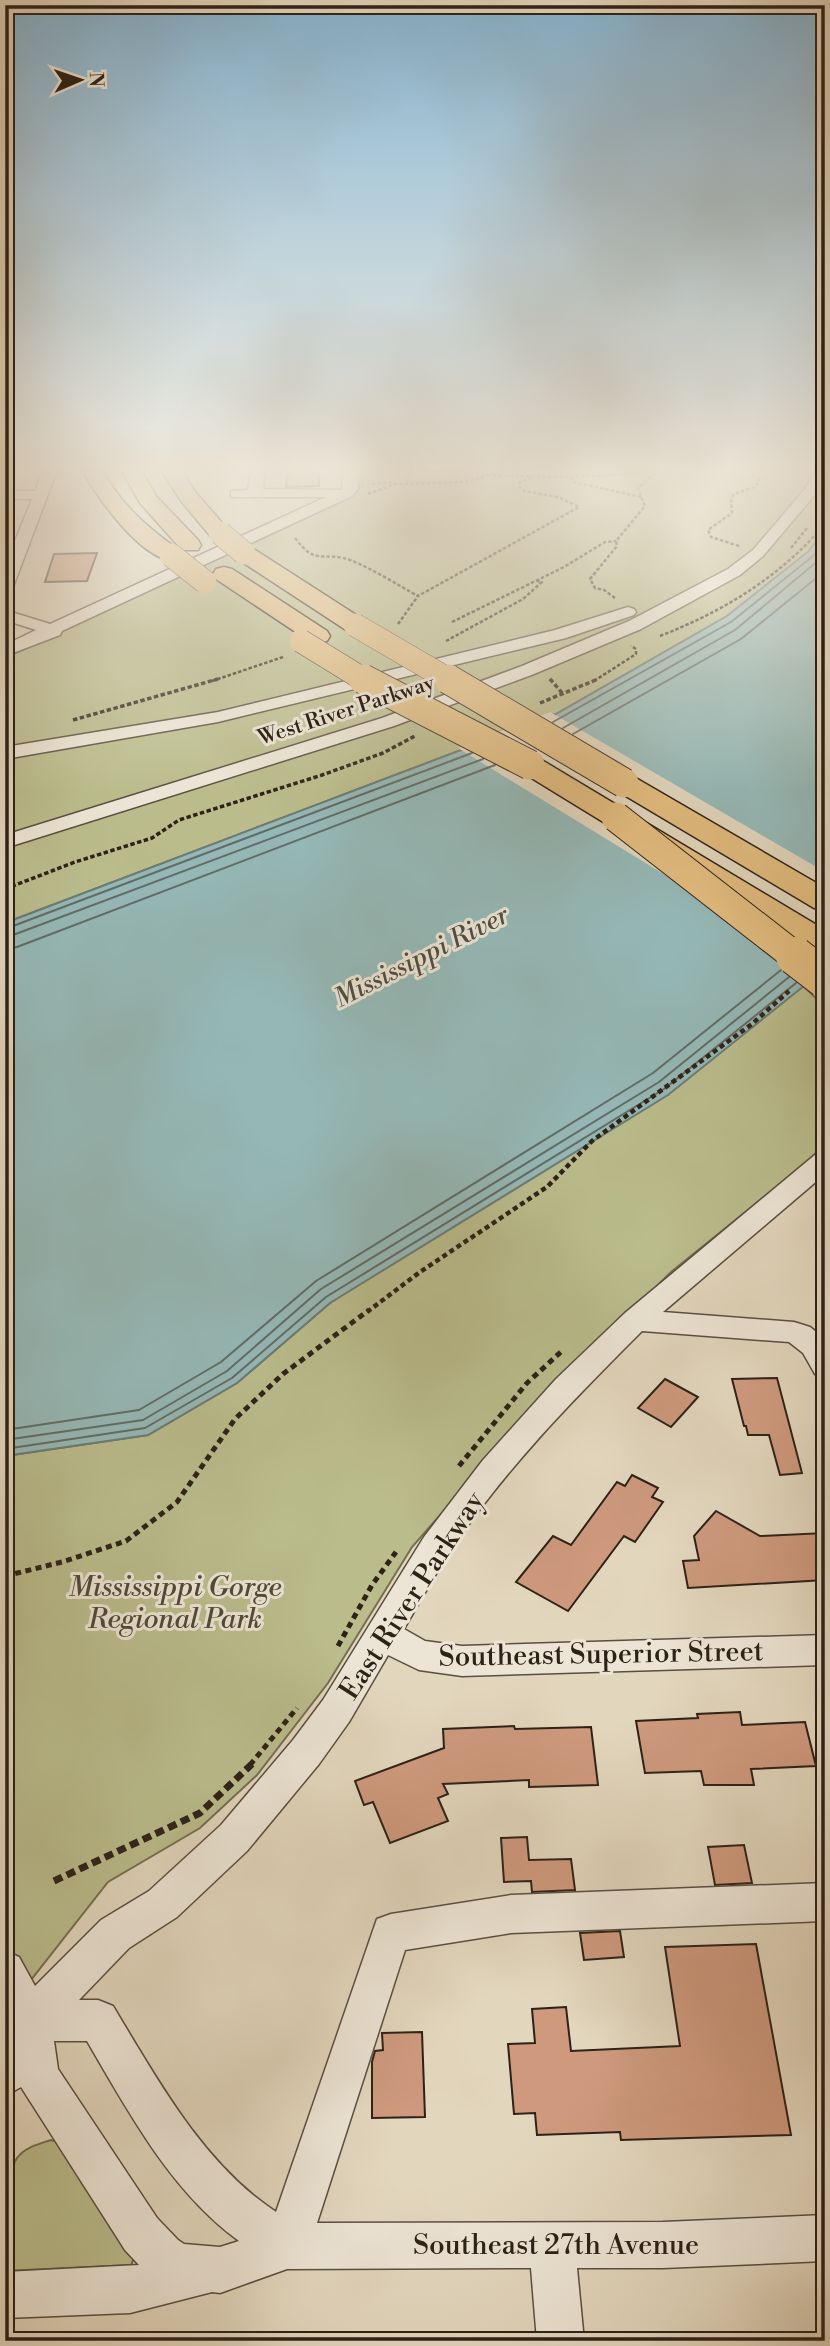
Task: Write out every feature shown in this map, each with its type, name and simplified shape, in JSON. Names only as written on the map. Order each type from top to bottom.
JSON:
[{"type":"highway","points":[[210,574],[241,607],[366,681],[530,765],[825,944]]},
{"type":"highway","points":[[276,574],[355,625],[825,901]]},
{"type":"highway","points":[[624,783],[825,887]]},
{"type":"highway","points":[[616,817],[811,981]]},
{"type":"street","points":[[5,651],[179,574]]},
{"type":"street","name":"West River Parkway","points":[[5,842],[388,722],[589,645],[635,625],[729,574]]},
{"type":"street","name":"West River Parkway","points":[[5,753],[218,716],[560,634],[691,594]]},
{"type":"street","points":[[5,615],[54,631]]},
{"type":"street","points":[[560,634],[589,645]]},
{"type":"street","name":"East River Parkway","points":[[5,2075],[18,2026],[115,1934],[163,1904],[206,1866],[234,1838],[265,1775],[306,1752],[357,1679],[436,1546],[494,1469],[567,1387],[635,1320],[825,1160]]},
{"type":"street","points":[[635,1320],[794,1332],[806,1337],[817,1347],[825,1366]]},
{"type":"street","name":"Southeast Superior Street","points":[[383,1635],[419,1655],[462,1661],[825,1650]]},
{"type":"street","points":[[5,1971],[18,2026],[98,2021],[150,2107],[193,2167],[240,2213],[287,2246],[391,1933],[511,1914],[825,1902]]},
{"type":"street","name":"Southeast 27th Avenue","points":[[18,2026],[38,2076],[141,2234],[162,2256],[177,2266],[220,2270],[287,2246],[663,2245],[825,2238]]},
{"type":"street","points":[[552,2244],[561,2341]]},
{"type":"street","points":[[5,2295],[130,2290],[220,2270]]},
{"type":"path","points":[[376,574],[418,596]]},
{"type":"path","points":[[397,626],[418,596],[457,574]]},
{"type":"path","points":[[453,622],[549,574]]},
{"type":"path","points":[[594,574],[590,579],[595,589],[604,590],[638,609]]},
{"type":"path","points":[[62,723],[237,674],[303,644]]},
{"type":"path","points":[[536,704],[596,680],[633,657],[636,649],[630,645]]},
{"type":"path","points":[[548,675],[564,695]]},
{"type":"path","points":[[5,889],[86,858],[135,844],[171,829],[179,820],[267,794],[282,785],[322,775],[383,753],[421,733]]},
{"type":"path","points":[[5,1576],[62,1562],[126,1541],[177,1502],[234,1419],[283,1374],[420,1272],[547,1187],[592,1141],[811,981]]},
{"type":"path","points":[[54,1881],[200,1814],[265,1775],[307,1697]]},
{"type":"green space","points":[[185,574],[779,574],[727,616],[556,714],[5,923],[5,658]]},
{"type":"green space","name":"Mississippi Gorge Regional Park","points":[[789,972],[825,1007],[825,1148],[671,1272],[543,1398],[412,1547],[328,1683],[257,1775],[200,1828],[108,1882],[5,2013],[5,1456],[148,1435],[237,1383],[330,1303]]},
{"type":"green space","points":[[51,2140],[68,2146],[136,2254],[131,2265],[5,2271],[6,2197],[12,2169],[24,2151]]},
{"type":"water","name":"Mississippi River","points":[[779,574],[825,574],[825,969],[668,1095],[330,1303],[237,1383],[148,1435],[5,1456],[5,923],[556,714],[727,616]]},
{"type":"pier","points":[[550,712],[825,872],[825,973],[458,748]]},
{"type":"building","points":[[47,574],[89,574],[87,581],[45,582]]},
{"type":"building","points":[[777,1378],[802,1473],[780,1475],[769,1435],[748,1435],[732,1379]]},
{"type":"building","points":[[665,1379],[698,1397],[671,1427],[638,1408]]},
{"type":"building","points":[[632,1475],[658,1488],[652,1497],[663,1502],[635,1542],[624,1536],[568,1611],[516,1582],[553,1536],[571,1545],[617,1482],[625,1486]]},
{"type":"building","points":[[716,1511],[760,1536],[825,1533],[825,1580],[688,1588],[683,1561],[699,1560],[694,1536]]},
{"type":"building","points":[[740,1712],[742,1725],[805,1722],[816,1766],[751,1769],[754,1785],[704,1785],[701,1771],[645,1773],[636,1721],[698,1718],[697,1714]]},
{"type":"building","points":[[514,1726],[515,1729],[591,1727],[598,1785],[529,1787],[529,1780],[443,1784],[448,1794],[438,1798],[448,1821],[390,1843],[373,1802],[364,1805],[355,1781],[444,1748],[443,1729]]},
{"type":"building","points":[[527,1837],[529,1860],[571,1859],[575,1890],[532,1892],[531,1881],[504,1882],[501,1838]]},
{"type":"building","points":[[744,1845],[752,1883],[715,1885],[708,1847]]},
{"type":"building","points":[[620,1931],[624,1957],[584,1960],[580,1933]]},
{"type":"building","points":[[756,1944],[791,2135],[621,2140],[620,2132],[537,2135],[535,2113],[514,2114],[508,2044],[535,2043],[532,2009],[566,2007],[571,2051],[680,2046],[665,1947]]},
{"type":"building","points":[[422,2032],[425,2117],[372,2118],[372,2062],[375,2051],[383,2050],[382,2033]]}]
